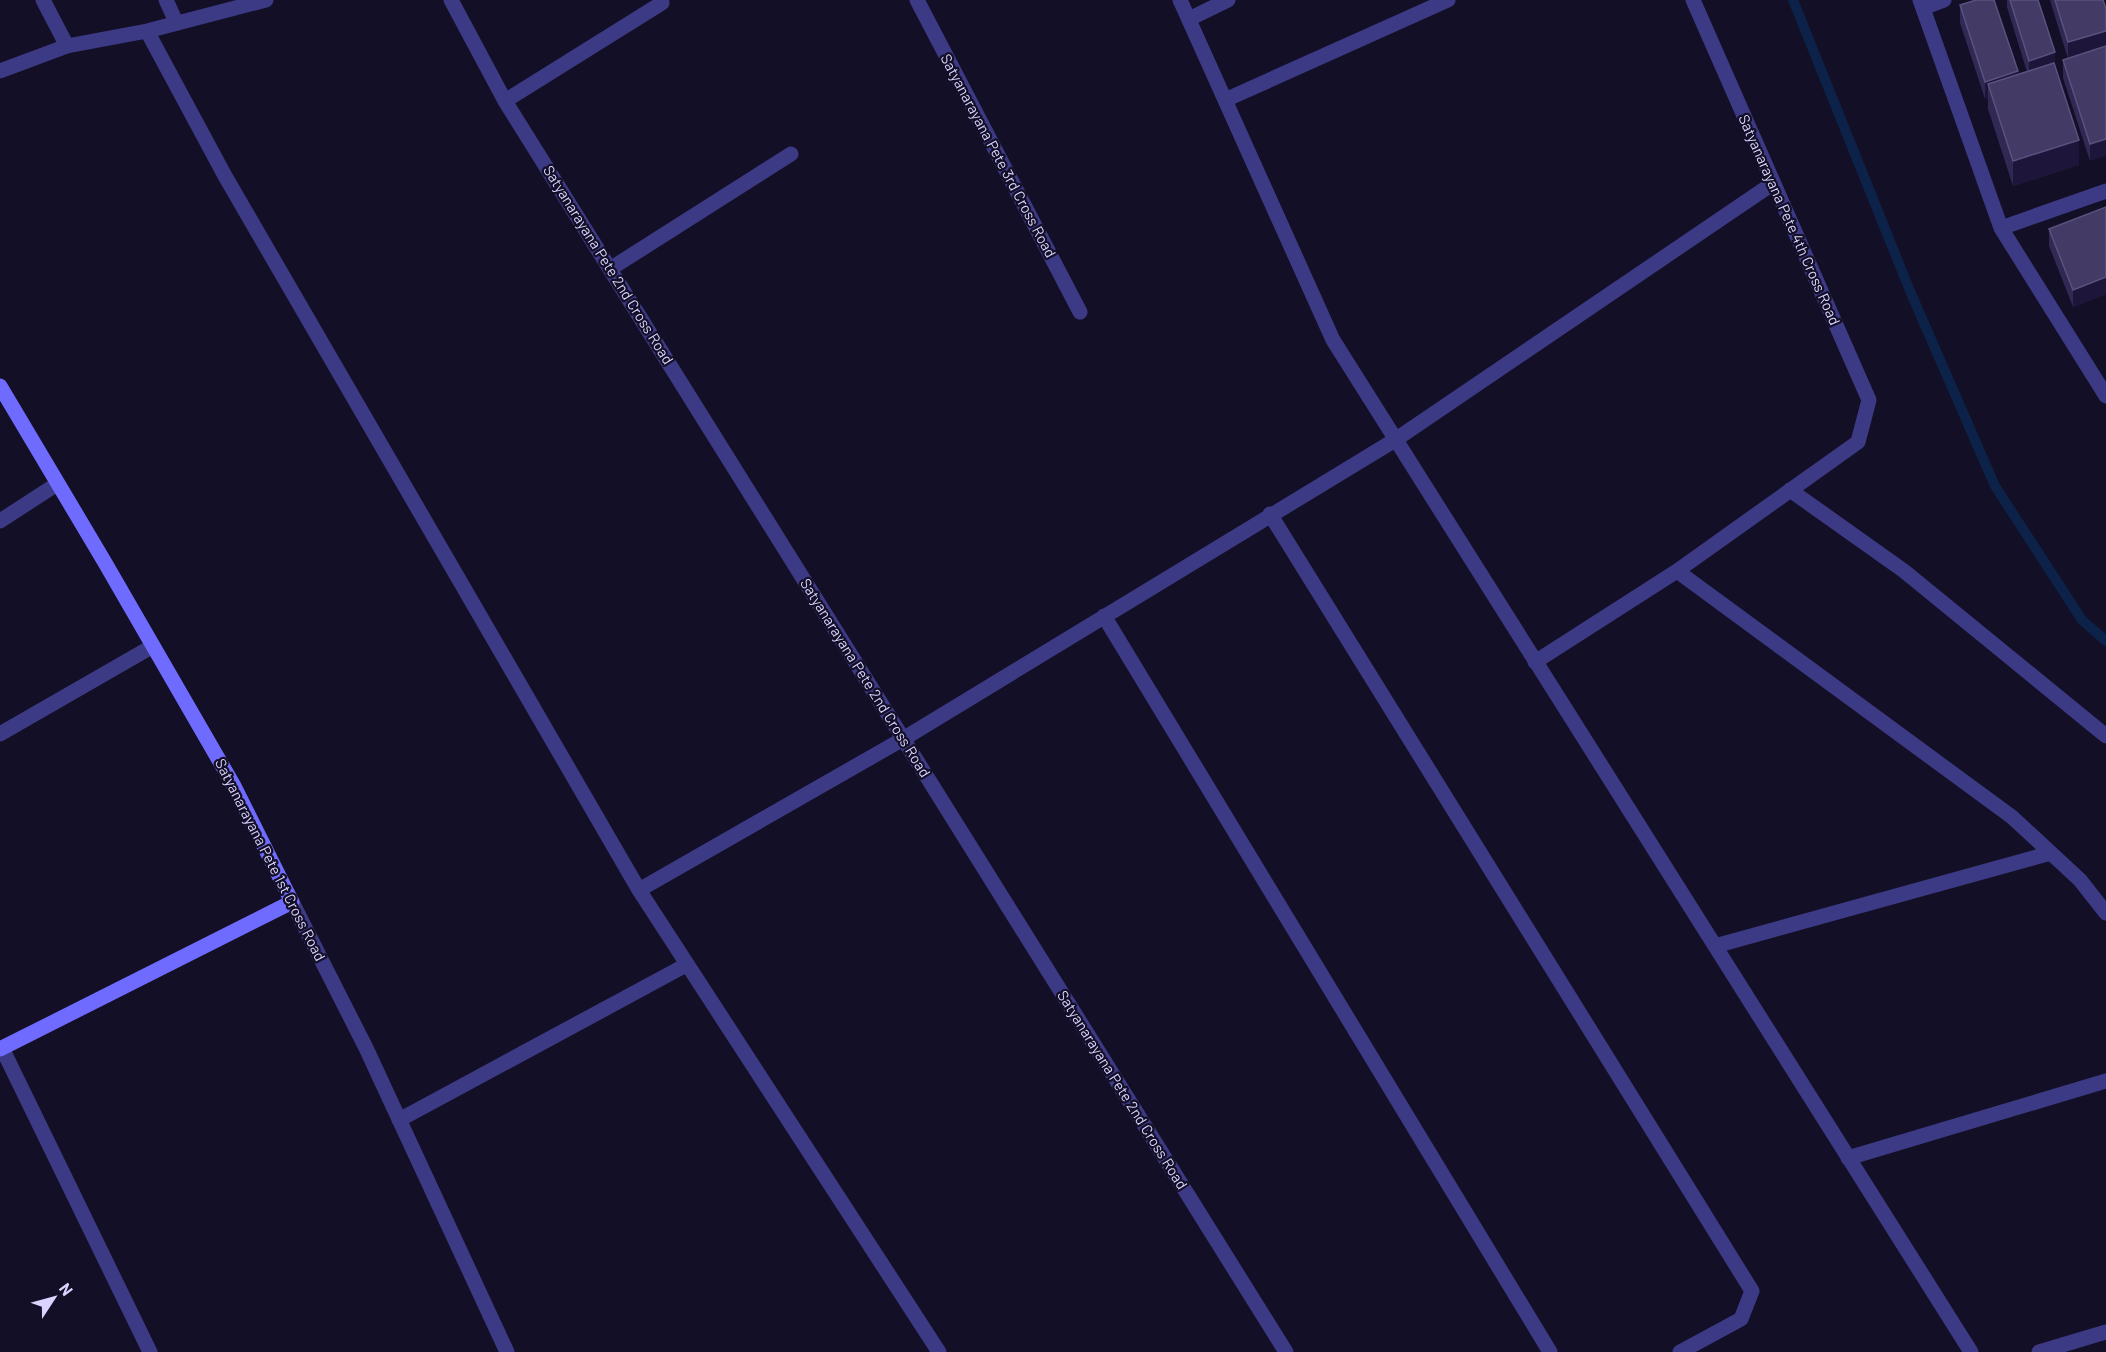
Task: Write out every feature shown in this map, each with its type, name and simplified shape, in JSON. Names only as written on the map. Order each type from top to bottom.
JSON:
[{"type":"street","points":[[43,0],[67,46]]},
{"type":"street","points":[[166,0],[176,22]]},
{"type":"street","points":[[0,71],[67,46],[147,31],[266,0]]},
{"type":"street","name":"Satyanarayana Pete 2nd Cross Road","points":[[451,0],[505,101],[1286,1352]]},
{"type":"street","name":"Satyanarayana Pete 3rd Cross Road","points":[[916,0],[1080,312]]},
{"type":"street","points":[[1180,0],[1333,340],[1971,1352]]},
{"type":"street","points":[[1189,19],[1228,0]]},
{"type":"street","points":[[1225,100],[1448,0]]},
{"type":"street","name":"Satyanarayana Pete 4th Cross Road","points":[[1693,0],[1869,400],[1858,442],[1790,490]]},
{"type":"street","points":[[1944,0],[1921,4],[2001,228],[2106,396]]},
{"type":"street","points":[[505,101],[662,3]]},
{"type":"street","points":[[147,31],[225,176],[639,890],[939,1352]]},
{"type":"street","points":[[610,269],[791,153]]},
{"type":"street","points":[[639,890],[903,739],[1395,440],[1772,184]]},
{"type":"street","points":[[2001,228],[2106,191]]},
{"type":"street","name":"Satyanarayana Pete 1st Cross Road","points":[[0,386],[234,786],[366,1048],[507,1352]]},
{"type":"street","points":[[0,521],[57,484]]},
{"type":"street","points":[[1535,662],[1677,572],[1790,490],[1904,571],[2106,736]]},
{"type":"street","points":[[1270,514],[1752,1292],[1741,1319],[1680,1352]]},
{"type":"street","points":[[1677,572],[2012,818],[2080,880],[2106,913]]},
{"type":"street","points":[[1104,616],[1550,1352]]},
{"type":"street","points":[[0,734],[153,646]]},
{"type":"street","points":[[1714,946],[2050,853]]},
{"type":"street","points":[[150,1352],[1,1049],[292,902]]},
{"type":"street","points":[[399,1120],[686,965]]},
{"type":"street","points":[[1848,1158],[2106,1081]]},
{"type":"street","points":[[2040,1352],[2106,1332]]},
{"type":"building","points":[[1976,0],[1994,0],[2018,71],[1985,82],[1960,5]]},
{"type":"building","points":[[2010,0],[2038,0],[2055,52],[2029,61]]},
{"type":"building","points":[[2055,0],[2103,0],[2106,9],[2106,31],[2068,42]]},
{"type":"building","points":[[2106,46],[2106,139],[2090,144],[2063,60]]},
{"type":"building","points":[[2054,63],[2079,140],[2013,161],[1988,84]]},
{"type":"building","points":[[2106,207],[2106,277],[2073,290],[2049,229]]},
{"type":"waterway","points":[[1793,0],[1910,291],[1995,486],[2082,620],[2106,641]]}]
